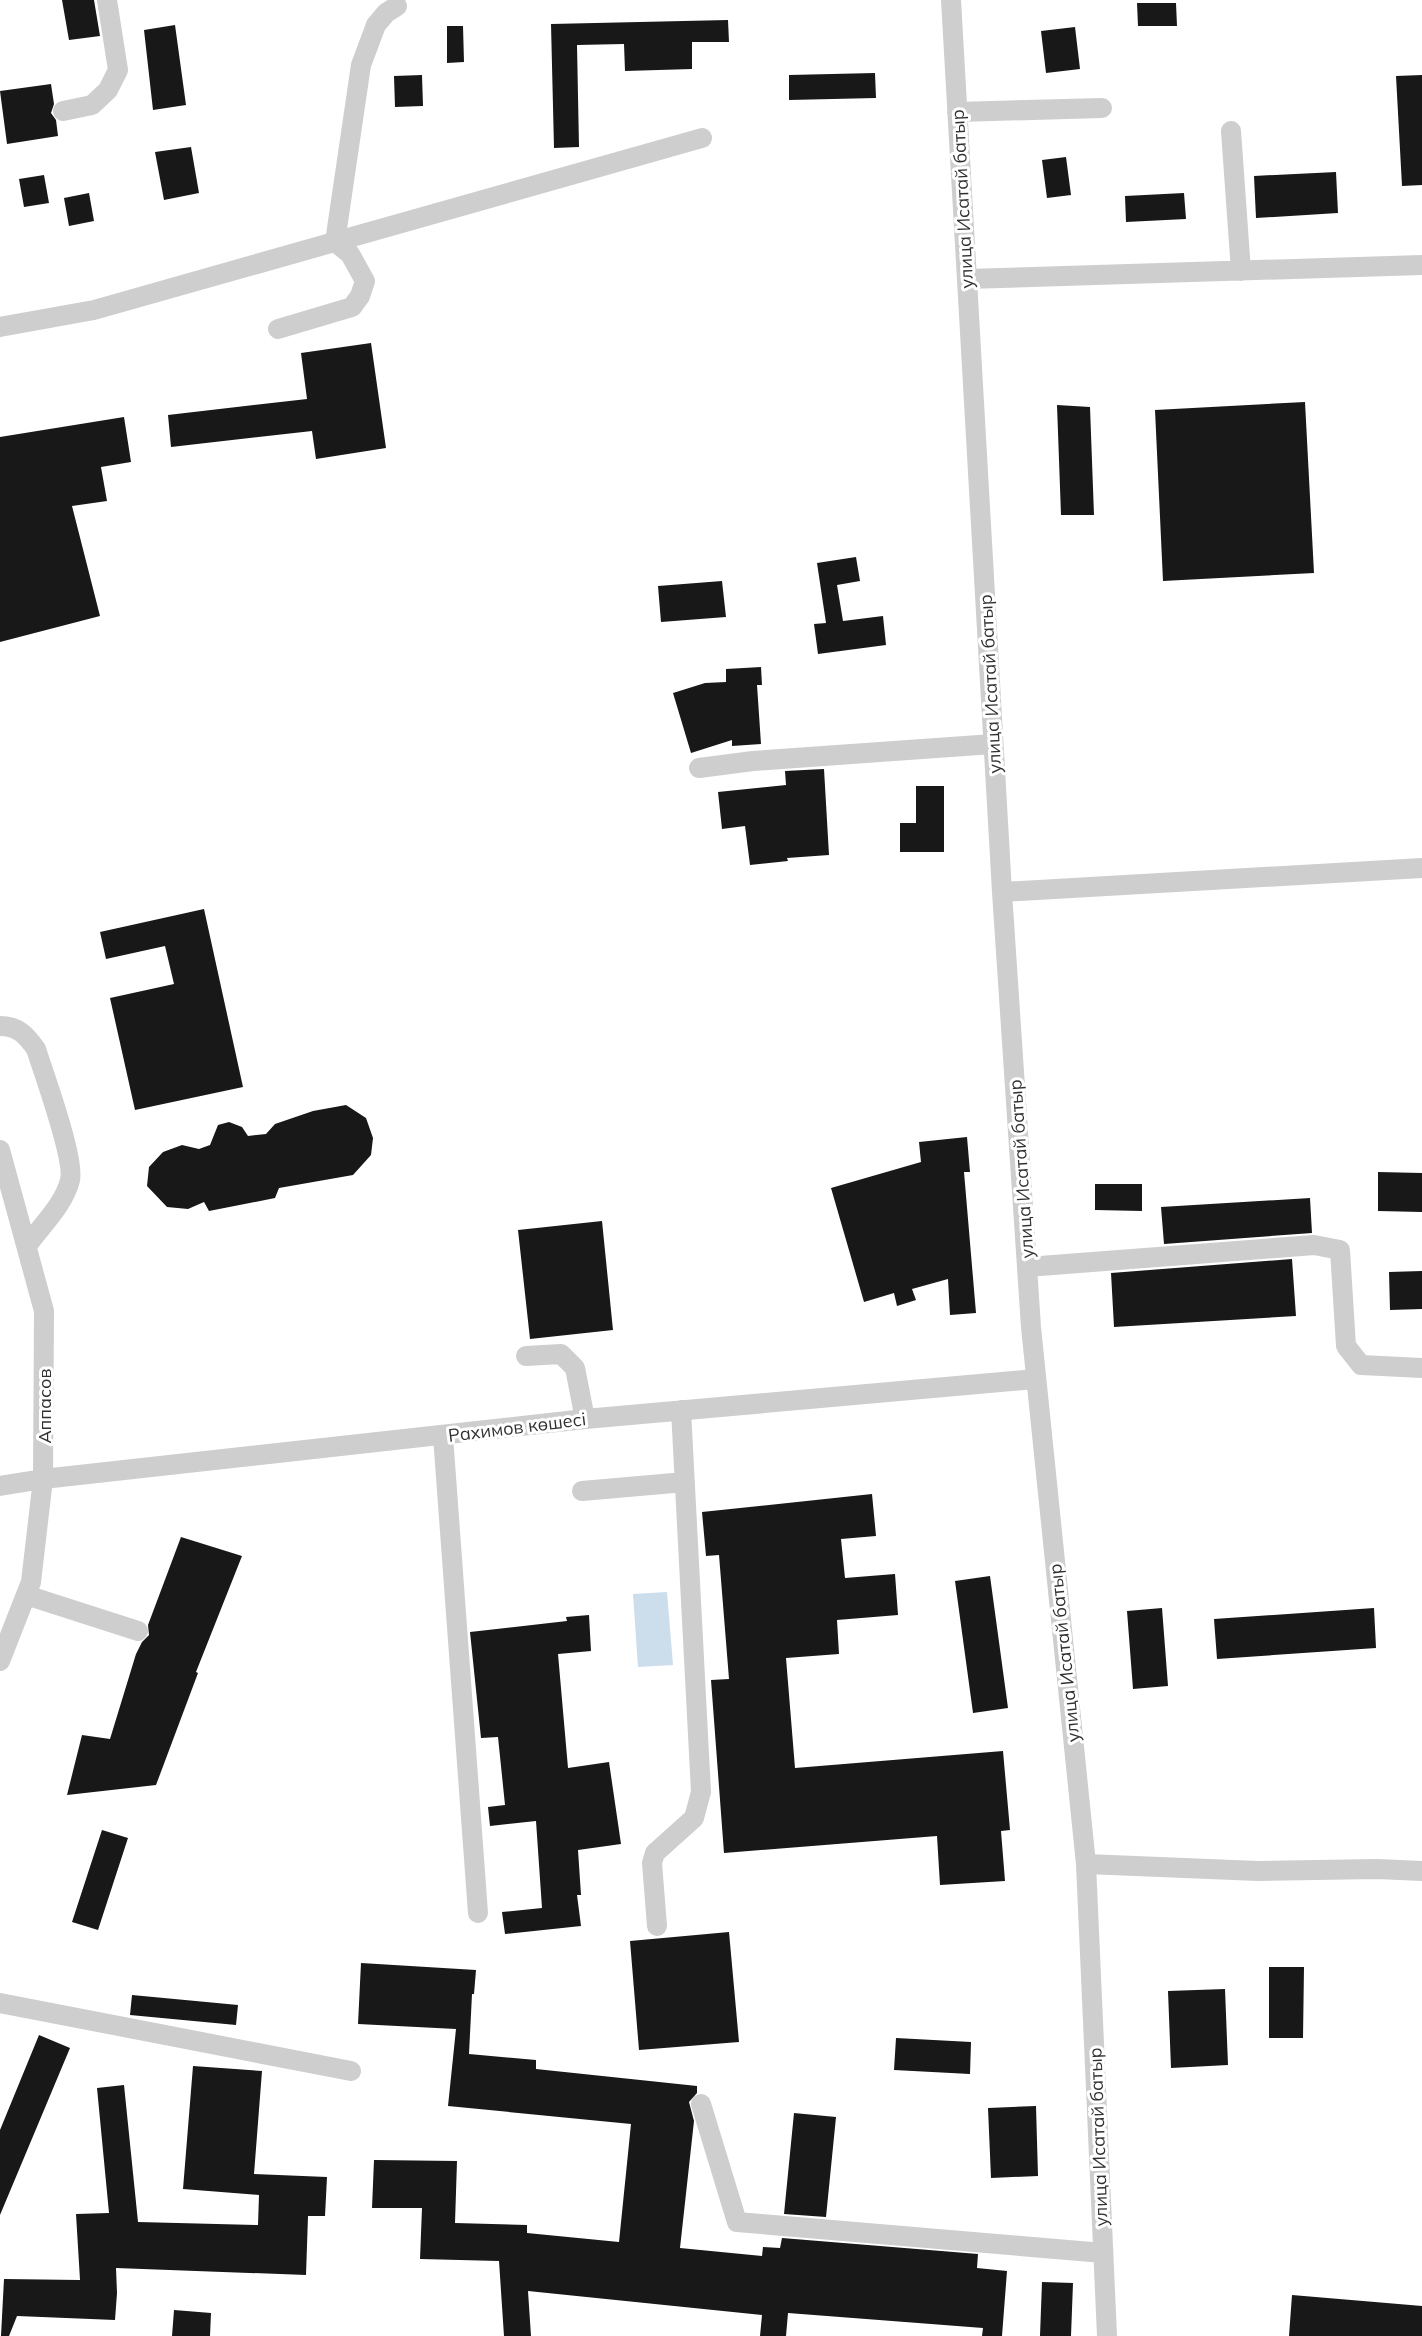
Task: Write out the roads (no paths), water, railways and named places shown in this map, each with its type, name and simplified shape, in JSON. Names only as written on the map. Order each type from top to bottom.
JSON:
[{"type":"street","points":[[63,111],[93,105],[108,90],[118,70],[107,0]]},
{"type":"street","name":"улица Исатай батыр","points":[[951,0],[1002,892],[1035,1379],[1086,1864],[1107,2336]]},
{"type":"street","points":[[335,242],[361,65],[376,25],[397,6]]},
{"type":"street","points":[[957,112],[1102,108]]},
{"type":"street","points":[[1231,130],[1241,271]]},
{"type":"street","points":[[0,327],[94,310],[702,138]]},
{"type":"street","points":[[278,329],[352,307],[360,296],[364,281],[350,254],[335,242]]},
{"type":"street","points":[[967,279],[1422,265]]},
{"type":"street","points":[[699,768],[753,761],[993,744]]},
{"type":"street","points":[[1002,892],[1422,868]]},
{"type":"street","points":[[0,1026],[13,1027],[26,1036],[36,1049],[68,1156],[70,1178],[64,1197],[27,1246]]},
{"type":"street","name":"Аппасов","points":[[0,1150],[44,1311],[43,1479],[31,1582],[0,1661]]},
{"type":"street","points":[[1028,1267],[1314,1245],[1340,1250],[1346,1346],[1361,1365],[1422,1368]]},
{"type":"street","points":[[526,1356],[561,1354],[575,1368],[585,1419]]},
{"type":"street","name":"Рахимов көшесі","points":[[0,1486],[43,1479],[585,1419],[1035,1379]]},
{"type":"street","points":[[657,1926],[652,1863],[655,1853],[694,1818],[701,1792],[681,1410]]},
{"type":"street","points":[[443,1436],[478,1913]]},
{"type":"street","points":[[582,1491],[685,1482]]},
{"type":"street","points":[[26,1595],[138,1631]]},
{"type":"street","points":[[1086,1864],[1258,1871],[1377,1869],[1422,1871]]},
{"type":"street","points":[[0,2003],[351,2072]]},
{"type":"street","points":[[701,2104],[737,2222],[1103,2253]]},
{"type":"water","points":[[667,1592],[673,1665],[638,1667],[633,1594]]}]
